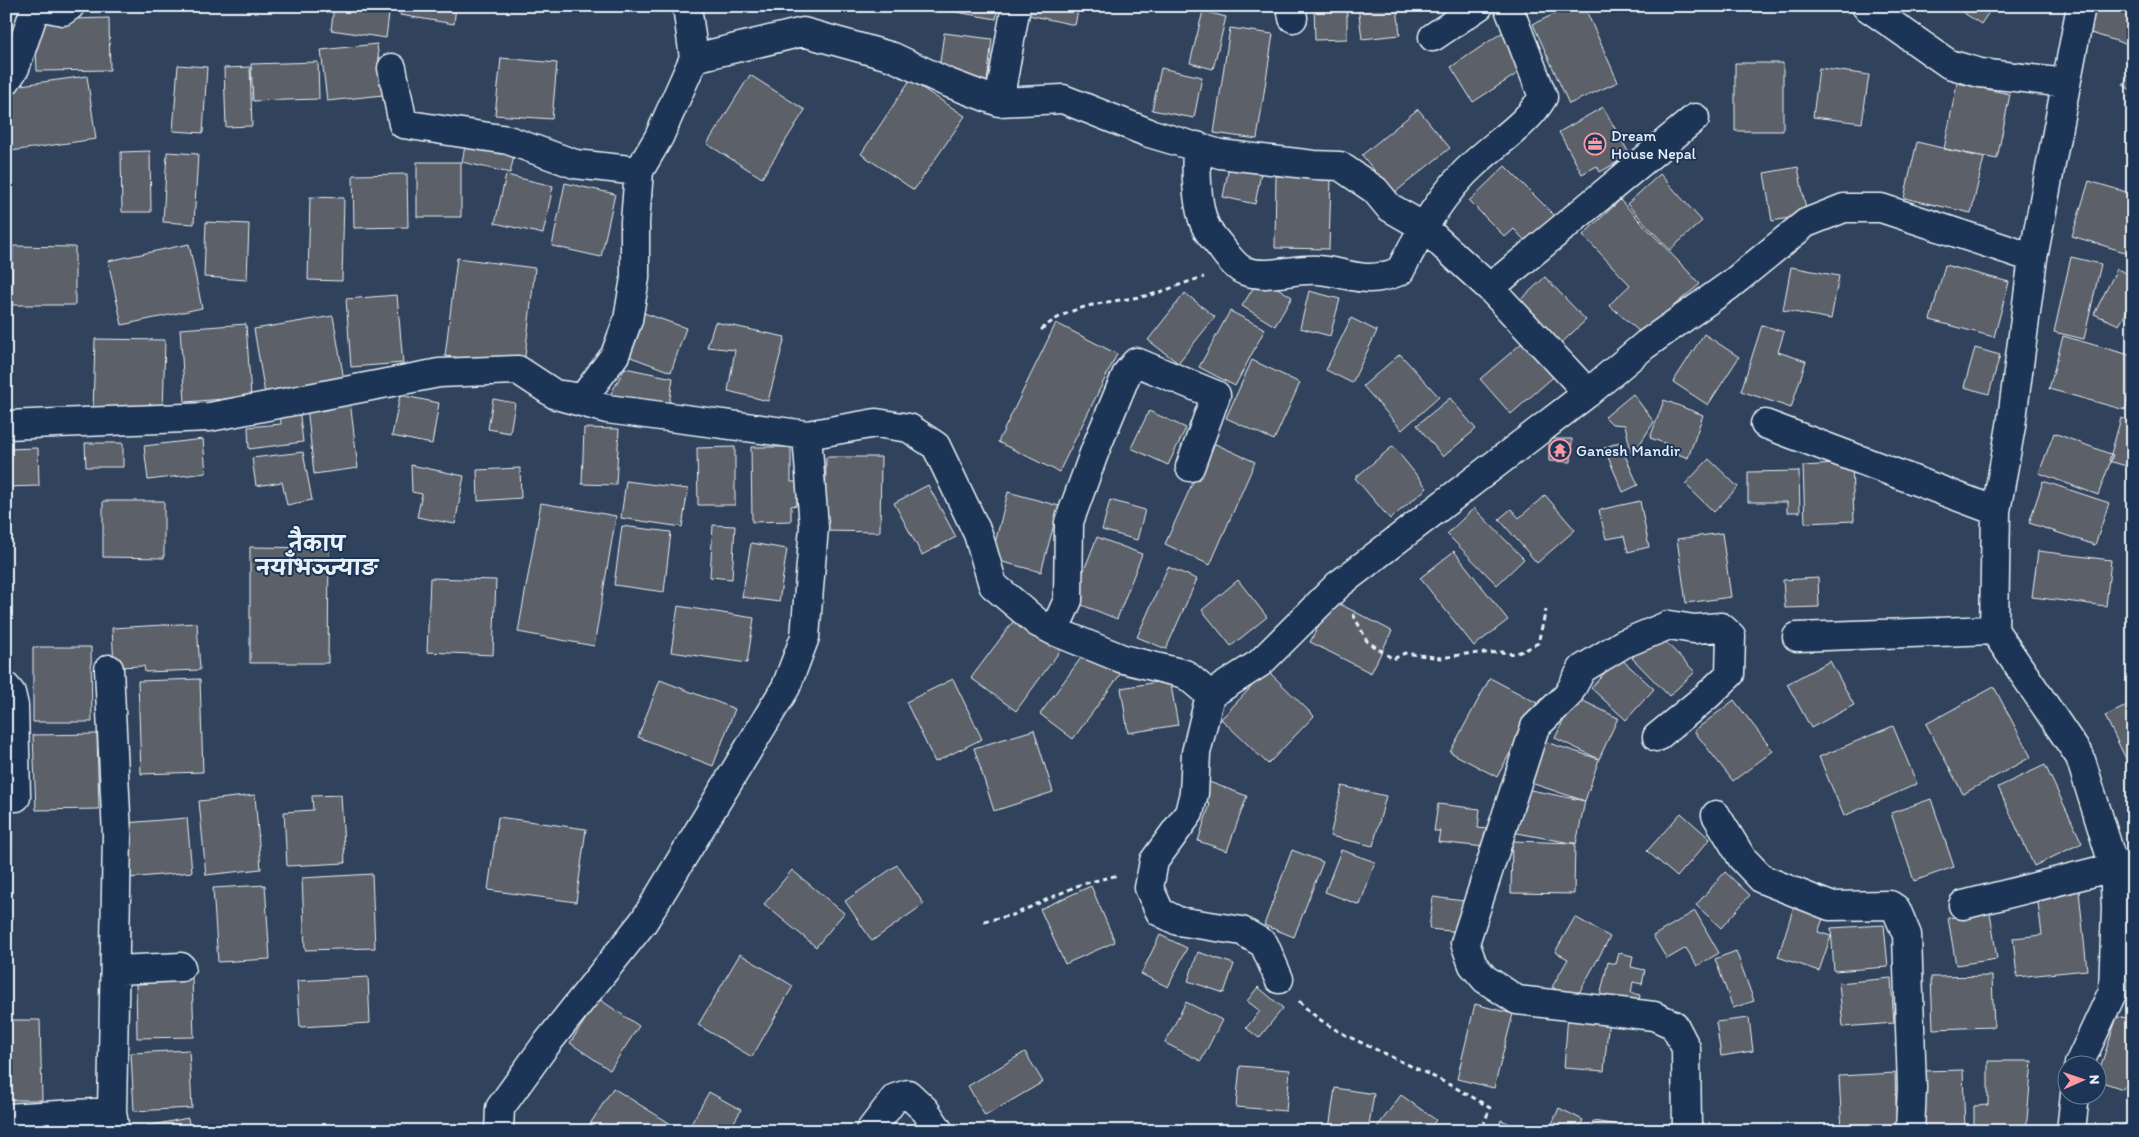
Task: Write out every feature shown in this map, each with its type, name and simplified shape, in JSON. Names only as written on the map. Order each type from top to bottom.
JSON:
[{"type":"street","points":[[6,81],[16,68],[37,6],[63,11],[70,6]]},
{"type":"street","points":[[556,395],[583,398],[615,355],[628,320],[635,278],[635,222],[640,171],[659,137],[694,58],[687,6]]},
{"type":"street","points":[[999,102],[1016,6]]},
{"type":"street","points":[[1433,37],[1479,6]]},
{"type":"street","points":[[1198,146],[1195,178],[1206,228],[1244,271],[1260,274],[1306,269],[1330,271],[1361,278],[1380,279],[1400,271],[1422,226],[1445,193],[1476,161],[1534,111],[1543,97],[1508,6]]},
{"type":"street","points":[[1866,6],[1949,64],[1980,73],[2066,83]]},
{"type":"street","points":[[2080,6],[2032,258],[2011,426],[1996,510],[1994,630],[2080,757],[2114,867],[2123,989],[2085,1054]]},
{"type":"street","points":[[694,58],[802,32],[893,57],[946,82],[999,102],[1063,99],[1149,132],[1220,154],[1314,165],[1340,166],[1375,190],[1389,207],[1422,226],[1490,288],[1588,393]]},
{"type":"street","points":[[392,68],[403,124],[508,140],[575,164],[640,171]]},
{"type":"street","points":[[1490,288],[1695,118]]},
{"type":"street","points":[[1279,979],[1264,944],[1242,931],[1178,920],[1160,912],[1149,888],[1154,861],[1189,813],[1194,793],[1196,753],[1210,695],[1260,663],[1338,585],[1588,393],[1645,345],[1730,285],[1806,223],[1844,208],[1881,208],[2032,258]]},
{"type":"street","points":[[1054,631],[1068,600],[1069,522],[1096,448],[1127,373],[1136,362],[1216,395],[1190,467]]},
{"type":"street","points":[[6,425],[210,417],[439,373],[518,370],[556,395],[607,409],[807,435],[876,423],[908,428],[936,446],[978,534],[993,585],[1038,623],[1123,659],[1185,674],[1210,695]]},
{"type":"street","points":[[1765,424],[1996,510]]},
{"type":"street","points":[[498,1131],[500,1108],[544,1047],[644,921],[786,687],[806,637],[814,527],[807,435]]},
{"type":"street","points":[[1656,737],[1707,696],[1730,674],[1731,636],[1721,627],[1694,629],[1669,625],[1623,644],[1582,669],[1568,695],[1535,727],[1465,943],[1473,965],[1485,979],[1517,1000],[1654,1016],[1674,1025],[1686,1048],[1687,1131]]},
{"type":"street","points":[[1798,637],[1994,630]]},
{"type":"street","points":[[6,1118],[113,1121],[117,835],[109,670]]},
{"type":"street","points":[[6,687],[11,693],[14,706],[16,796]]},
{"type":"street","points":[[1716,815],[1742,858],[1762,879],[1830,906],[1890,904],[1896,908],[1907,935],[1912,1088],[1910,1131]]},
{"type":"street","points":[[1963,905],[2114,867]]},
{"type":"street","points":[[116,970],[181,967]]},
{"type":"street","points":[[870,1131],[895,1098],[908,1094],[925,1110],[939,1131]]},
{"type":"street","points":[[2071,1131],[2074,1104]]},
{"type":"path","points":[[1041,330],[1068,311],[1090,304],[1146,296],[1237,265]]},
{"type":"path","points":[[1338,585],[1367,641],[1393,659],[1405,653],[1441,658],[1466,654],[1503,652],[1509,654],[1522,651],[1538,642],[1546,610]]},
{"type":"path","points":[[984,921],[1013,915],[1079,885],[1153,868]]},
{"type":"path","points":[[1279,979],[1308,1011],[1347,1038],[1432,1075],[1490,1108],[1482,1131]]},
{"type":"building","points":[[334,6],[390,6],[386,38],[331,30]]},
{"type":"building","points":[[402,6],[456,6],[454,24],[400,15]]},
{"type":"building","points":[[952,6],[998,6],[996,19],[951,11]]},
{"type":"building","points":[[1031,6],[1079,6],[1075,25],[1029,15]]},
{"type":"building","points":[[1314,6],[1347,6],[1347,39],[1315,40]]},
{"type":"building","points":[[1358,6],[1397,6],[1400,35],[1362,39]]},
{"type":"building","points":[[1572,6],[1584,6],[1618,82],[1569,104],[1533,24]]},
{"type":"building","points":[[1953,6],[1993,6],[1981,24]]},
{"type":"building","points":[[2096,6],[2133,8],[2132,46],[2088,32]]},
{"type":"building","points":[[1203,11],[1226,17],[1213,69],[1190,63]]},
{"type":"building","points":[[109,18],[110,70],[37,71],[35,20]]},
{"type":"building","points":[[1230,28],[1273,34],[1257,139],[1214,133]]},
{"type":"building","points":[[1503,32],[1526,68],[1473,102],[1451,67]]},
{"type":"building","points":[[944,33],[992,39],[987,82],[938,76]]},
{"type":"building","points":[[377,44],[383,95],[327,101],[321,50]]},
{"type":"building","points":[[501,58],[557,63],[552,119],[495,115]]},
{"type":"building","points":[[318,62],[319,99],[253,101],[251,64]]},
{"type":"building","points":[[1735,63],[1783,63],[1783,131],[1735,131]]},
{"type":"building","points":[[178,65],[207,67],[203,133],[173,131]]},
{"type":"building","points":[[250,67],[252,126],[226,127],[224,68]]},
{"type":"building","points":[[2133,67],[2133,91],[2123,85]]},
{"type":"building","points":[[1161,68],[1202,77],[1194,118],[1152,110]]},
{"type":"building","points":[[1819,68],[1869,75],[1862,123],[1813,117]]},
{"type":"building","points":[[750,75],[805,110],[762,178],[707,144]]},
{"type":"building","points":[[87,76],[96,139],[11,151],[6,114],[6,87]]},
{"type":"building","points":[[910,80],[965,116],[914,190],[861,154]]},
{"type":"building","points":[[1957,83],[2010,94],[1997,159],[1944,149]]},
{"type":"building","name":"Dream House Nepal","points":[[1603,107],[1630,155],[1600,172],[1597,166],[1582,174],[1559,132]]},
{"type":"building","points":[[1418,109],[1450,148],[1393,194],[1362,155]]},
{"type":"building","points":[[467,136],[516,148],[510,173],[462,162]]},
{"type":"building","points":[[1917,142],[1984,158],[1971,213],[1904,198]]},
{"type":"building","points":[[150,151],[151,212],[122,212],[121,152]]},
{"type":"building","points":[[167,152],[198,154],[194,224],[163,222]]},
{"type":"building","points":[[1230,161],[1262,168],[1255,204],[1223,197]]},
{"type":"building","points":[[417,162],[461,162],[461,217],[417,217]]},
{"type":"building","points":[[1505,166],[1556,217],[1528,244],[1514,229],[1505,237],[1469,201]]},
{"type":"building","points":[[1798,167],[1807,215],[1772,221],[1764,173]]},
{"type":"building","points":[[407,174],[408,227],[354,228],[353,175]]},
{"type":"building","points":[[1660,174],[1702,221],[1670,250],[1627,204]]},
{"type":"building","points":[[506,175],[553,186],[543,234],[495,223]]},
{"type":"building","points":[[1276,176],[1331,177],[1329,249],[1275,248]]},
{"type":"building","points":[[2089,181],[2133,194],[2133,237],[2128,253],[2072,236]]},
{"type":"building","points":[[565,183],[615,194],[601,257],[552,246]]},
{"type":"building","points":[[310,197],[344,198],[342,281],[308,280]]},
{"type":"building","points":[[1620,200],[1700,284],[1641,333],[1609,305],[1630,285],[1583,235]]},
{"type":"building","points":[[206,222],[249,224],[247,280],[204,277]]},
{"type":"building","points":[[189,244],[202,308],[122,325],[108,261]]},
{"type":"building","points":[[13,246],[75,247],[75,305],[12,305]]},
{"type":"building","points":[[2071,257],[2101,264],[2084,339],[2054,332]]},
{"type":"building","points":[[457,258],[535,268],[524,365],[445,356]]},
{"type":"building","points":[[1945,265],[2009,282],[1994,337],[1930,320]]},
{"type":"building","points":[[1791,267],[1839,276],[1831,319],[1783,310]]},
{"type":"building","points":[[2117,269],[2133,276],[2133,301],[2119,325],[2094,314]]},
{"type":"building","points":[[1260,277],[1292,297],[1275,326],[1242,306]]},
{"type":"building","points":[[1545,277],[1586,320],[1557,347],[1516,304]]},
{"type":"building","points":[[1309,291],[1340,299],[1330,336],[1300,328]]},
{"type":"building","points":[[1185,293],[1215,317],[1178,363],[1148,340]]},
{"type":"building","points":[[397,295],[403,363],[351,367],[346,299]]},
{"type":"building","points":[[1230,311],[1265,329],[1235,386],[1199,367]]},
{"type":"building","points":[[644,313],[686,328],[671,372],[628,356]]},
{"type":"building","points":[[333,316],[345,386],[266,400],[254,329]]},
{"type":"building","points":[[1351,318],[1377,331],[1352,383],[1326,370]]},
{"type":"building","points":[[715,322],[785,337],[768,401],[728,391],[735,350],[707,347]]},
{"type":"building","points":[[1056,323],[1117,354],[1059,472],[998,442]]},
{"type":"building","points":[[246,324],[251,397],[185,402],[180,329]]},
{"type":"building","points":[[1762,325],[1784,332],[1778,352],[1806,361],[1791,408],[1741,391]]},
{"type":"building","points":[[1704,334],[1739,357],[1708,405],[1673,382]]},
{"type":"building","points":[[2063,336],[2133,356],[2133,383],[2125,410],[2049,389]]},
{"type":"building","points":[[1529,337],[1559,372],[1511,414],[1480,379]]},
{"type":"building","points":[[95,339],[165,340],[163,414],[93,412]]},
{"type":"building","points":[[1975,348],[2000,355],[1989,394],[1964,387]]},
{"type":"building","points":[[1400,354],[1439,397],[1402,430],[1363,386]]},
{"type":"building","points":[[1252,360],[1300,383],[1274,440],[1226,418]]},
{"type":"building","points":[[625,368],[673,378],[667,418],[604,406]]},
{"type":"building","points":[[1633,394],[1654,422],[1632,456],[1625,425],[1612,424],[1605,417]]},
{"type":"building","points":[[400,395],[439,403],[432,444],[392,436]]},
{"type":"building","points":[[1450,398],[1476,429],[1443,457],[1417,425]]},
{"type":"building","points":[[493,399],[515,403],[510,433],[488,429]]},
{"type":"building","points":[[1664,400],[1703,415],[1688,458],[1665,449],[1667,444],[1650,438]]},
{"type":"building","points":[[350,401],[358,468],[314,474],[307,406]]},
{"type":"building","points":[[299,408],[303,442],[249,449],[248,427],[281,424],[280,410]]},
{"type":"building","points":[[1149,411],[1186,428],[1168,465],[1131,448]]},
{"type":"building","points":[[2121,418],[2133,422],[2133,468],[2109,461]]},
{"type":"building","points":[[584,428],[619,429],[616,485],[582,484]]},
{"type":"building","points":[[2054,433],[2113,455],[2098,495],[2039,473]]},
{"type":"building","points":[[203,439],[206,473],[148,480],[144,446]]},
{"type":"building","name":"Ganesh Mandir","points":[[1549,439],[1572,439],[1571,462],[1549,461]]},
{"type":"building","points":[[1211,442],[1255,462],[1210,565],[1165,544]]},
{"type":"building","points":[[1619,442],[1638,485],[1623,492],[1604,448]]},
{"type":"building","points":[[85,443],[123,443],[123,467],[86,467]]},
{"type":"building","points":[[1393,446],[1427,488],[1390,519],[1355,478]]},
{"type":"building","points":[[735,447],[735,505],[698,505],[697,448]]},
{"type":"building","points":[[751,447],[791,447],[791,482],[797,482],[797,505],[791,506],[791,521],[752,522]]},
{"type":"building","points":[[38,448],[39,486],[6,487],[6,449]]},
{"type":"building","points":[[303,452],[312,500],[287,505],[282,482],[256,486],[252,458]]},
{"type":"building","points":[[826,457],[881,457],[880,532],[825,531]]},
{"type":"building","points":[[1709,459],[1738,487],[1714,512],[1685,484]]},
{"type":"building","points":[[1852,463],[1854,521],[1805,523],[1803,466]]},
{"type":"building","points":[[411,465],[464,476],[455,524],[417,517],[422,494],[412,492]]},
{"type":"building","points":[[520,468],[521,498],[478,501],[477,470]]},
{"type":"building","points":[[1799,471],[1800,512],[1787,512],[1787,502],[1748,502],[1748,472]]},
{"type":"building","points":[[626,481],[688,489],[682,527],[621,518]]},
{"type":"building","points":[[2043,481],[2109,503],[2095,545],[2029,523]]},
{"type":"building","points":[[928,485],[956,537],[922,555],[894,503]]},
{"type":"building","points":[[1008,492],[1059,506],[1041,572],[991,559]]},
{"type":"building","points":[[1545,495],[1575,530],[1537,563],[1499,519],[1511,509],[1519,518]]},
{"type":"building","points":[[1110,500],[1145,510],[1137,540],[1102,530]]},
{"type":"building","points":[[103,501],[164,501],[164,558],[103,557]]},
{"type":"building","points":[[1640,501],[1649,547],[1628,552],[1624,536],[1606,539],[1599,510]]},
{"type":"building","points":[[541,503],[616,516],[594,646],[518,632]]},
{"type":"building","points":[[1474,508],[1524,559],[1497,585],[1447,534]]},
{"type":"building","points":[[713,525],[735,526],[732,579],[710,577]]},
{"type":"building","points":[[622,526],[671,532],[664,592],[614,585]]},
{"type":"building","points":[[2133,532],[2133,570],[2128,570]]},
{"type":"building","points":[[1722,533],[1731,597],[1686,603],[1677,539]]},
{"type":"building","points":[[1097,537],[1142,554],[1117,619],[1072,601]]},
{"type":"building","points":[[751,543],[787,549],[779,602],[742,597]]},
{"type":"building","points":[[250,547],[329,548],[328,663],[250,663]]},
{"type":"building","points":[[1454,551],[1508,620],[1474,646],[1420,578]]},
{"type":"building","points":[[2038,551],[2111,560],[2106,606],[2032,597]]},
{"type":"building","points":[[1168,567],[1197,579],[1166,649],[1137,637]]},
{"type":"building","points":[[430,578],[496,580],[493,655],[427,652]]},
{"type":"building","points":[[1818,578],[1819,607],[1785,608],[1783,580]]},
{"type":"building","points":[[1238,580],[1267,617],[1231,646],[1202,610]]},
{"type":"building","points":[[1332,600],[1392,631],[1371,673],[1310,642]]},
{"type":"building","points":[[678,606],[754,618],[747,663],[671,652]]},
{"type":"building","points":[[1021,611],[1065,644],[1016,711],[971,678]]},
{"type":"building","points":[[197,623],[200,670],[145,672],[144,666],[114,667],[112,628]]},
{"type":"building","points":[[1657,633],[1695,672],[1669,696],[1632,658]]},
{"type":"building","points":[[33,647],[91,647],[92,722],[33,722]]},
{"type":"building","points":[[1089,647],[1122,672],[1073,739],[1040,714]]},
{"type":"building","points":[[1619,657],[1654,689],[1626,720],[1591,688]]},
{"type":"building","points":[[1830,661],[1854,705],[1811,728],[1787,684]]},
{"type":"building","points":[[1267,670],[1314,716],[1268,764],[1221,719]]},
{"type":"building","points":[[1490,678],[1537,703],[1497,777],[1450,752]]},
{"type":"building","points":[[200,679],[203,772],[141,774],[138,681]]},
{"type":"building","points":[[953,679],[982,739],[935,762],[906,702]]},
{"type":"building","points":[[660,680],[735,709],[713,766],[638,737]]},
{"type":"building","points":[[1170,680],[1178,725],[1128,733],[1121,688]]},
{"type":"building","points":[[1994,687],[2031,757],[1963,794],[1926,724]]},
{"type":"building","points":[[1575,697],[1618,718],[1599,759],[1555,738]]},
{"type":"building","points":[[1734,700],[1773,751],[1733,781],[1694,731]]},
{"type":"building","points":[[2133,703],[2133,763],[2129,765],[2105,716]]},
{"type":"building","points":[[1893,726],[1917,784],[1844,816],[1819,757]]},
{"type":"building","points":[[1034,730],[1053,792],[994,811],[974,748]]},
{"type":"building","points":[[97,734],[99,809],[36,810],[33,735]]},
{"type":"building","points":[[1539,740],[1599,759],[1585,801],[1525,781]]},
{"type":"building","points":[[2045,765],[2082,843],[2034,866],[1998,787]]},
{"type":"building","points":[[1201,779],[1247,796],[1227,851],[1198,841],[1210,804],[1194,799]]},
{"type":"building","points":[[1342,786],[1386,796],[1373,846],[1330,836]]},
{"type":"building","points":[[1521,788],[1585,801],[1576,844],[1512,832]]},
{"type":"building","points":[[255,795],[261,869],[206,875],[199,801]]},
{"type":"building","points":[[341,795],[345,863],[287,866],[284,812],[313,810],[312,796]]},
{"type":"building","points":[[1931,799],[1954,867],[1914,881],[1891,813]]},
{"type":"building","points":[[1438,804],[1480,809],[1478,828],[1487,829],[1484,847],[1438,842],[1440,831],[1434,831]]},
{"type":"building","points":[[6,810],[13,810],[12,869],[6,869]]},
{"type":"building","points":[[1681,813],[1710,839],[1677,877],[1647,851]]},
{"type":"building","points":[[498,817],[586,829],[576,902],[488,890]]},
{"type":"building","points":[[187,818],[192,872],[129,878],[125,823]]},
{"type":"building","points":[[1512,841],[1575,843],[1574,894],[1511,893]]},
{"type":"building","points":[[1292,850],[1323,862],[1294,937],[1264,925]]},
{"type":"building","points":[[1341,850],[1375,862],[1360,905],[1325,892]]},
{"type":"building","points":[[897,865],[924,904],[872,941],[845,901]]},
{"type":"building","points":[[792,870],[844,913],[816,947],[764,904]]},
{"type":"building","points":[[1725,872],[1750,895],[1721,928],[1696,905]]},
{"type":"building","points":[[372,874],[375,948],[305,950],[302,878]]},
{"type":"building","points":[[265,885],[270,959],[218,962],[213,888]]},
{"type":"building","points":[[1091,886],[1115,942],[1065,964],[1040,909]]},
{"type":"building","points":[[2079,891],[2087,970],[2017,977],[2013,938],[2042,935],[2037,895]]},
{"type":"building","points":[[1433,897],[1464,901],[1461,932],[1429,929]]},
{"type":"building","points":[[1794,906],[1824,916],[1818,932],[1831,936],[1819,971],[1778,957]]},
{"type":"building","points":[[1695,911],[1719,953],[1697,966],[1686,948],[1667,959],[1653,936]]},
{"type":"building","points":[[1990,912],[1997,959],[1956,965],[1948,918]]},
{"type":"building","points":[[1575,917],[1610,937],[1575,1000],[1552,987],[1568,959],[1555,952]]},
{"type":"building","points":[[1884,925],[1888,967],[1834,971],[1831,928]]},
{"type":"building","points":[[1160,935],[1187,948],[1168,987],[1141,974]]},
{"type":"building","points":[[1736,951],[1754,1001],[1733,1008],[1715,959]]},
{"type":"building","points":[[1198,952],[1234,964],[1224,993],[1188,981]]},
{"type":"building","points":[[1619,953],[1633,956],[1631,967],[1645,970],[1642,984],[1633,982],[1631,993],[1640,995],[1637,1010],[1599,1001],[1608,962],[1616,964]]},
{"type":"building","points":[[740,954],[793,986],[752,1057],[698,1025]]},
{"type":"building","points":[[1992,976],[1994,1027],[1933,1029],[1931,977]]},
{"type":"building","points":[[192,977],[194,1037],[137,1038],[136,978]]},
{"type":"building","points":[[368,977],[370,1023],[300,1027],[297,981]]},
{"type":"building","points":[[1891,978],[1894,1023],[1843,1027],[1839,983]]},
{"type":"building","points":[[1258,987],[1283,1008],[1259,1038],[1246,1028],[1260,1011],[1247,1001]]},
{"type":"building","points":[[599,999],[639,1026],[610,1070],[570,1043]]},
{"type":"building","points":[[1186,1002],[1222,1020],[1201,1061],[1165,1043]]},
{"type":"building","points":[[1475,1004],[1513,1014],[1494,1088],[1457,1079]]},
{"type":"building","points":[[1568,1014],[1609,1017],[1604,1071],[1564,1068]]},
{"type":"building","points":[[2117,1017],[2133,1018],[2133,1074],[2123,1089],[2106,1083],[2105,1054]]},
{"type":"building","points":[[1749,1018],[1753,1051],[1721,1056],[1716,1022]]},
{"type":"building","points":[[6,1020],[40,1020],[42,1100],[6,1100]]},
{"type":"building","points":[[189,1050],[192,1108],[134,1111],[131,1053]]},
{"type":"building","points":[[1025,1052],[1043,1082],[985,1116],[968,1086]]},
{"type":"building","points":[[1988,1061],[2032,1061],[2026,1131],[1974,1131],[1974,1106],[1988,1105]]},
{"type":"building","points":[[1240,1066],[1290,1070],[1286,1111],[1236,1107]]},
{"type":"building","points":[[1963,1070],[1965,1131],[1922,1131],[1920,1071]]},
{"type":"building","points":[[1895,1073],[1897,1131],[1842,1131],[1839,1076]]},
{"type":"building","points":[[613,1088],[679,1129],[678,1131],[601,1131],[590,1124]]},
{"type":"building","points":[[1335,1088],[1374,1094],[1368,1131],[1329,1129]]},
{"type":"building","points":[[709,1092],[741,1110],[729,1131],[687,1131]]},
{"type":"building","points":[[1401,1095],[1436,1120],[1428,1131],[1375,1130]]},
{"type":"building","points":[[1559,1108],[1583,1120],[1578,1131],[1549,1131]]},
{"type":"building","points":[[188,1118],[190,1131],[148,1131],[147,1126]]},
{"type":"building","points":[[1501,1120],[1528,1131],[1497,1131]]},
{"type":"building","points":[[1593,1121],[1644,1129],[1644,1131],[1591,1131]]},
{"type":"building","points":[[2133,1122],[2133,1131],[2100,1131]]},
{"type":"building","points":[[57,1128],[105,1129],[105,1131],[57,1131]]},
{"type":"place","name":"Dream House Nepal","points":[[1595,144]]},
{"type":"place","name":"Ganesh Mandir","points":[[1560,450]]},
{"type":"district","name":"नैकाप नयाँभञ्ज्याङ","points":[[317,555]]}]
